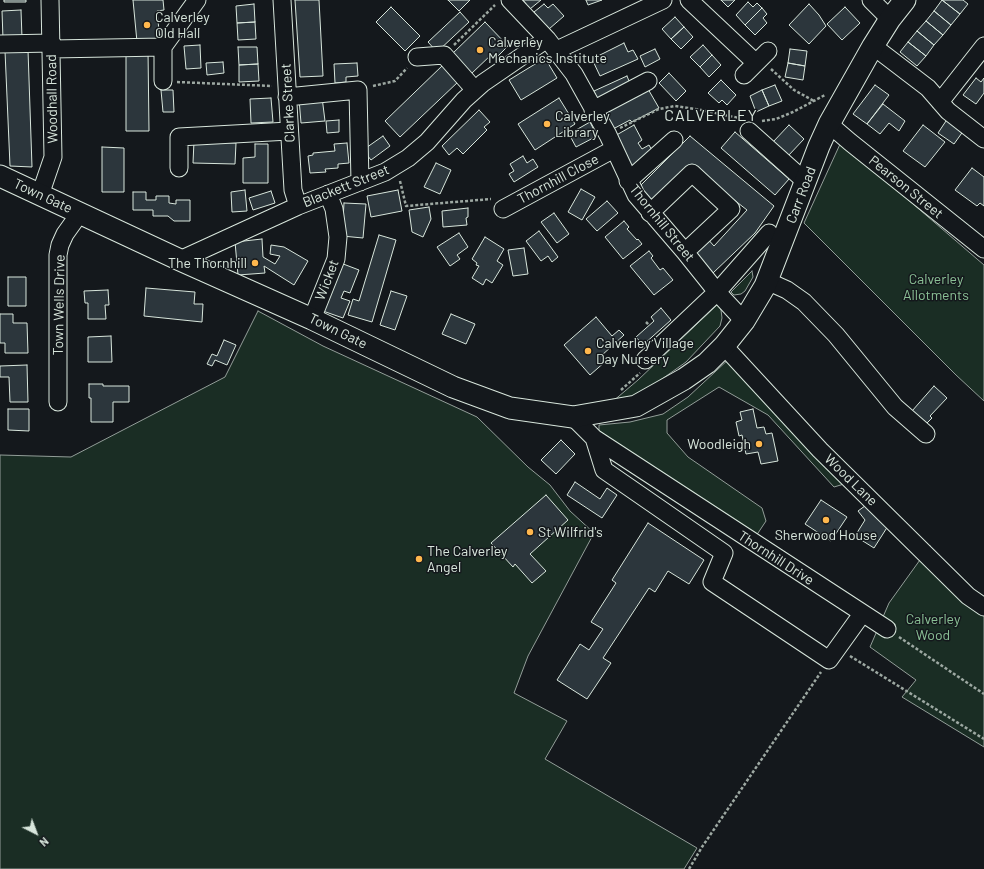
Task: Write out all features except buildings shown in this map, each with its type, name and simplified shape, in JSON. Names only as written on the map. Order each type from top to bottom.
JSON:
[{"type":"main road","name":"Carr Road","points":[[684,379],[707,363],[724,346],[744,321],[767,281],[819,146],[829,124],[873,46],[890,19],[906,0]]},
{"type":"main road","name":"Town Gate","points":[[0,176],[180,260],[312,319],[453,388],[510,408],[573,417],[636,406],[684,379]]},
{"type":"street","name":"Woodhall Road","points":[[40,195],[53,157],[50,0]]},
{"type":"street","points":[[163,82],[163,47],[197,0]]},
{"type":"street","name":"Clarke Street","points":[[282,0],[292,190],[298,206]]},
{"type":"street","name":"Thornhill Street","points":[[510,0],[552,44],[574,74],[611,142],[628,181],[636,195],[717,292],[744,321]]},
{"type":"street","name":"Blackett Street","points":[[180,260],[298,206],[386,172],[408,158],[427,142],[464,100],[483,83],[552,44],[663,0]]},
{"type":"street","points":[[689,0],[750,69],[768,51]]},
{"type":"street","points":[[871,0],[890,19]]},
{"type":"street","points":[[0,44],[163,47]]},
{"type":"street","points":[[873,46],[928,88],[948,111],[984,140]]},
{"type":"street","points":[[940,102],[984,46]]},
{"type":"street","points":[[417,57],[444,55],[475,90]]},
{"type":"street","points":[[594,110],[648,81]]},
{"type":"street","points":[[287,92],[358,90],[360,182]]},
{"type":"street","points":[[750,124],[806,182]]},
{"type":"street","name":"Pearson Street","points":[[829,124],[984,249]]},
{"type":"street","points":[[179,168],[179,137],[289,131]]},
{"type":"street","points":[[628,181],[674,140]]},
{"type":"street","name":"Thornhill Close","points":[[503,209],[611,142]]},
{"type":"street","points":[[650,213],[692,173],[732,208],[685,252]]},
{"type":"street","name":"Wicket","points":[[312,319],[336,259],[338,237],[334,209],[328,194]]},
{"type":"street","name":"Town Wells Drive","points":[[58,402],[58,255],[60,245],[65,234],[80,213]]},
{"type":"street","name":"Carr Road","points":[[645,360],[717,292],[769,234]]},
{"type":"street","points":[[767,281],[787,290],[804,302],[836,335],[895,407],[926,434]]},
{"type":"street","name":"Wood Lane","points":[[724,346],[820,450],[968,596],[984,607]]},
{"type":"street","name":"Thornhill Drive","points":[[573,417],[594,438],[887,629]]},
{"type":"street","points":[[594,438],[604,470],[724,553]]},
{"type":"street","points":[[737,532],[724,553],[712,582],[829,660],[862,614]]},
{"type":"path","points":[[444,55],[499,0]]},
{"type":"path","points":[[358,90],[395,81],[417,57]]},
{"type":"path","points":[[750,69],[767,65],[794,90],[814,101]]},
{"type":"path","points":[[163,82],[287,92]]},
{"type":"path","points":[[611,142],[659,109],[676,106],[701,110],[750,124],[776,119],[826,94]]},
{"type":"path","points":[[396,165],[406,206],[491,199],[503,209]]},
{"type":"path","points":[[646,322],[649,325]]},
{"type":"path","points":[[621,391],[647,366],[645,360]]},
{"type":"path","points":[[887,629],[984,694]]},
{"type":"path","points":[[846,635],[847,654],[984,739]]},
{"type":"path","points":[[689,869],[702,847],[829,660]]},
{"type":"green space","name":"Calverley Allotments","points":[[841,142],[984,265],[984,401],[956,375],[804,223]]},
{"type":"green space","points":[[752,271],[753,277],[745,291],[741,294],[734,295],[731,292]]},
{"type":"green space","points":[[718,304],[721,310],[722,318],[720,326],[686,362],[645,391],[618,402],[612,402],[638,380]]},
{"type":"green space","points":[[258,311],[323,346],[477,417],[528,467],[550,485],[570,511],[594,533],[528,656],[514,693],[567,721],[545,759],[697,848],[684,869],[0,869],[0,455],[71,457],[225,377]]},
{"type":"green space","points":[[730,358],[844,484],[834,487],[768,415],[719,387],[667,420],[667,433],[688,457],[762,508],[766,521],[756,536],[599,433],[599,425],[630,422],[663,414],[688,397]]},
{"type":"green space","name":"Calverley Wood","points":[[930,546],[974,592],[984,599],[984,747],[902,697],[916,680],[870,647],[889,603]]},
{"type":"place","name":"Calverley Old Hall","points":[[147,25]]},
{"type":"place","name":"Calverley Mechanics Institute","points":[[480,50]]},
{"type":"place","name":"Calverley Library","points":[[547,124]]},
{"type":"place","name":"The Thornhill","points":[[255,263]]},
{"type":"place","name":"Calverley Village Day Nursery","points":[[588,351]]},
{"type":"place","name":"Woodleigh","points":[[759,444]]},
{"type":"place","name":"Sherwood House","points":[[826,520]]},
{"type":"place","name":"St Wilfrid's","points":[[530,532]]},
{"type":"place","name":"The Calverley Angel","points":[[419,559]]},
{"type":"district","name":"CALVERLEY","points":[[711,116]]}]
